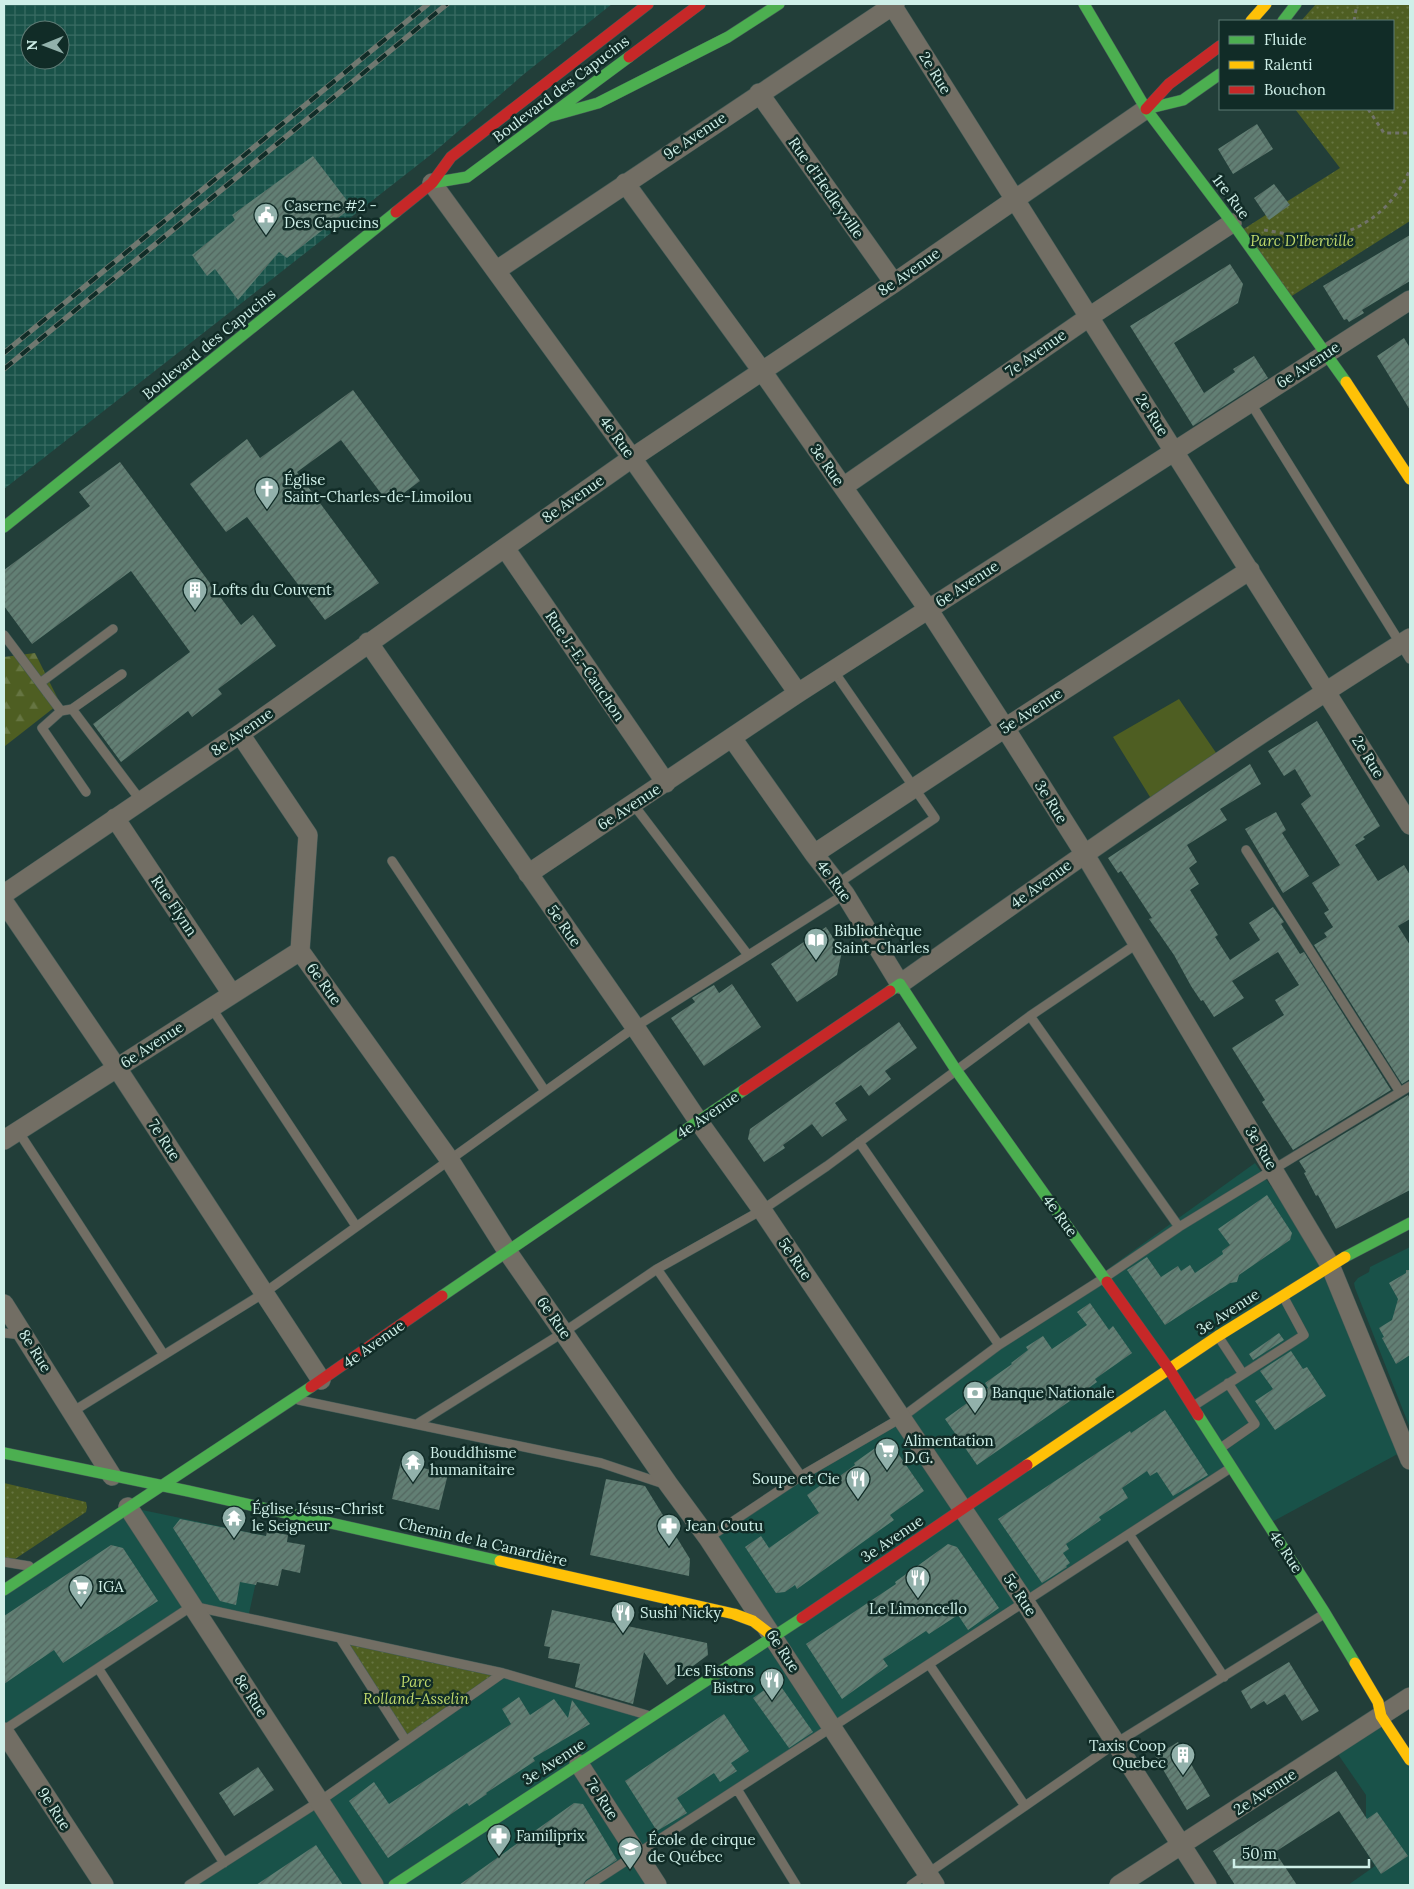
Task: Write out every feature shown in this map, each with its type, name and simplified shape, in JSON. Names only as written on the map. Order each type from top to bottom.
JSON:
[{"type":"main road","name":"Boulevard des Capucins","points":[[4,528],[432,183],[451,157],[648,4]]},
{"type":"main road","name":"Boulevard des Capucins","points":[[432,183],[467,177],[700,4]]},
{"type":"main road","points":[[548,117],[598,103],[728,37],[779,4]]},
{"type":"main road","name":"1re Rue","points":[[1084,4],[1146,109],[1327,353],[1410,479]]},
{"type":"main road","points":[[1251,20],[1266,4]]},
{"type":"main road","points":[[1284,20],[1296,4]]},
{"type":"main road","points":[[1146,109],[1169,84],[1219,47]]},
{"type":"main road","points":[[1146,109],[1183,100],[1219,75]]},
{"type":"main road","name":"4e Rue","points":[[900,984],[956,1070],[1169,1369],[1387,1711],[1410,1760]]},
{"type":"main road","name":"4e Avenue","points":[[4,1590],[293,1399],[900,984]]},
{"type":"main road","name":"3e Avenue","points":[[394,1885],[774,1637],[1218,1336],[1330,1265],[1410,1223]]},
{"type":"main road","name":"Chemin de la Canardière","points":[[4,1453],[161,1486],[734,1614],[753,1621],[774,1637]]},
{"type":"street","name":"9e Avenue","points":[[497,270],[894,4]]},
{"type":"street","name":"2e Rue","points":[[894,4],[1014,199],[1327,690],[1410,825]]},
{"type":"street","name":"Rue d'Hedleyville","points":[[759,93],[894,283]]},
{"type":"street","name":"8e Avenue","points":[[4,894],[240,734],[368,642],[632,458],[894,283],[1146,109]]},
{"type":"street","name":"4e Rue","points":[[432,183],[632,458],[798,693]]},
{"type":"street","name":"3e Rue","points":[[625,183],[762,372],[928,609],[1084,853],[1330,1265],[1410,1460]]},
{"type":"street","name":"7e Avenue","points":[[843,487],[1089,317],[1235,227]]},
{"type":"street","name":"6e Avenue","points":[[528,874],[833,670],[1410,300]]},
{"type":"street","name":"Rue J.-E.-Cauchon","points":[[505,548],[666,783]]},
{"type":"street","name":"5e Avenue","points":[[814,854],[1250,570]]},
{"type":"street","name":"5e Rue","points":[[368,642],[635,1026],[698,1122],[762,1210],[1025,1602],[1207,1885]]},
{"type":"street","name":"4e Avenue","points":[[900,984],[1084,853],[1327,690],[1407,647]]},
{"type":"street","name":"6e Rue","points":[[240,734],[308,835],[300,951],[449,1159],[507,1251],[669,1485],[708,1538],[931,1880]]},
{"type":"street","name":"4e Rue","points":[[732,738],[841,889],[900,984]]},
{"type":"street","name":"Rue Flynn","points":[[115,818],[232,994]]},
{"type":"street","name":"7e Rue","points":[[4,902],[117,1068],[321,1380]]},
{"type":"street","name":"6e Avenue","points":[[11,1136],[300,951]]},
{"type":"street","name":"8e Rue","points":[[4,1304],[112,1476]]},
{"type":"street","name":"8e Rue","points":[[128,1507],[374,1885]]},
{"type":"street","name":"2e Avenue","points":[[1119,1885],[1410,1697]]},
{"type":"street","name":"9e Rue","points":[[4,1731],[104,1885]]},
{"type":"street","name":"7e Rue","points":[[579,1764],[657,1885]]},
{"type":"lane","points":[[1250,402],[1407,647]]},
{"type":"lane","points":[[40,683],[113,629]]},
{"type":"lane","points":[[4,635],[61,712]]},
{"type":"lane","points":[[72,1412],[264,1293],[635,1026],[748,955],[841,889],[935,818],[833,670]]},
{"type":"lane","points":[[86,792],[42,728],[61,712],[72,709],[122,674]]},
{"type":"lane","points":[[72,709],[140,801]]},
{"type":"lane","points":[[633,804],[748,955]]},
{"type":"lane","points":[[1246,850],[1400,1092]]},
{"type":"lane","points":[[392,861],[545,1091]]},
{"type":"lane","points":[[417,1424],[564,1332],[657,1269],[762,1210],[827,1166],[1030,1016],[1138,943]]},
{"type":"lane","points":[[212,1007],[356,1226]]},
{"type":"lane","points":[[1030,1016],[1179,1227]]},
{"type":"lane","points":[[708,1538],[801,1476],[901,1418],[999,1345],[1104,1278],[1179,1227],[1410,1086]]},
{"type":"lane","points":[[11,1136],[164,1355]]},
{"type":"lane","points":[[859,1142],[999,1345]]},
{"type":"lane","points":[[657,1269],[801,1476]]},
{"type":"lane","points":[[1192,1406],[1304,1335],[1282,1295]]},
{"type":"lane","points":[[4,1333],[25,1336]]},
{"type":"lane","points":[[1218,1336],[1243,1374]]},
{"type":"lane","points":[[1219,1448],[1255,1424],[1228,1383]]},
{"type":"lane","points":[[293,1399],[601,1463],[669,1485]]},
{"type":"lane","points":[[589,1885],[1231,1467]]},
{"type":"lane","points":[[1129,1534],[1224,1676]]},
{"type":"lane","points":[[4,1562],[37,1568]]},
{"type":"lane","points":[[4,1731],[192,1606],[503,1673],[652,1716]]},
{"type":"lane","points":[[911,1885],[931,1880],[1025,1806],[1116,1743],[1325,1613]]},
{"type":"lane","points":[[340,1638],[406,1741]]},
{"type":"lane","points":[[929,1664],[1025,1806]]},
{"type":"lane","points":[[98,1668],[224,1863]]},
{"type":"lane","points":[[189,1885],[320,1801],[503,1673]]},
{"type":"lane","points":[[737,1790],[796,1885]]},
{"type":"path","points":[[1354,20],[1357,4]]},
{"type":"path","points":[[1369,110],[1384,133],[1410,133]]},
{"type":"path","points":[[1235,227],[1306,237],[1336,236],[1364,225],[1386,208],[1406,180],[1410,169]]},
{"type":"shaded area","points":[[4,4],[612,4],[524,74],[433,153],[4,489]]},
{"type":"shaded area","points":[[1255,1163],[1326,1266],[1405,1450],[1268,1524],[1232,1467],[637,1854],[657,1885],[189,1885],[503,1673],[652,1716],[773,1637],[711,1539],[801,1476],[901,1418]]},
{"type":"shaded area","points":[[1410,1247],[1410,1428],[1354,1283],[1358,1278],[1369,1272],[1370,1267]]},
{"type":"shaded area","points":[[128,1507],[266,1536],[248,1618],[192,1606],[4,1730],[4,1590]]},
{"type":"shaded area","points":[[1381,1716],[1410,1758],[1410,1885],[1348,1885],[1375,1866],[1352,1829],[1366,1819],[1366,1795],[1333,1747]]},
{"type":"green space","name":"Parc D'Iberville","points":[[1316,4],[1410,4],[1410,221],[1287,299],[1239,232],[1340,168],[1296,110],[1394,110],[1394,20],[1302,20]]},
{"type":"green space","points":[[35,653],[60,703],[5,746],[4,657]]},
{"type":"green space","points":[[1179,699],[1221,760],[1155,805],[1113,737]]},
{"type":"green space","points":[[4,1483],[86,1502],[86,1512],[12,1561],[4,1559]]},
{"type":"green space","name":"Parc Rolland-Asselin","points":[[340,1638],[503,1673],[406,1741]]},
{"type":"building","points":[[1257,124],[1273,149],[1233,174],[1218,149]]},
{"type":"building","name":"Caserne #2 - Des Capucins","points":[[313,156],[352,207],[287,258],[279,252],[238,300],[215,269],[207,276],[192,255],[235,220],[232,215]]},
{"type":"building","points":[[1274,184],[1290,205],[1269,220],[1254,198]]},
{"type":"building","points":[[1410,235],[1410,281],[1362,310],[1364,313],[1349,322],[1347,319],[1344,320],[1323,286]]},
{"type":"building","points":[[1230,264],[1243,284],[1238,303],[1174,343],[1204,393],[1235,372],[1233,369],[1254,356],[1268,378],[1193,426],[1130,326]]},
{"type":"building","points":[[1404,338],[1410,348],[1410,410],[1377,356]]},
{"type":"building","name":"Église Saint-Charles-de-Limoilou","points":[[353,390],[420,481],[389,504],[341,440],[297,472],[379,583],[325,620],[247,517],[226,532],[190,484],[247,439],[260,458]]},
{"type":"building","name":"Lofts du Couvent","points":[[120,462],[241,625],[253,615],[276,646],[218,689],[222,694],[192,717],[188,711],[121,762],[93,724],[190,652],[131,571],[32,644],[4,606],[4,570],[90,506],[79,492]]},
{"type":"building","points":[[1317,721],[1380,826],[1363,837],[1365,839],[1355,845],[1378,881],[1404,865],[1410,875],[1410,919],[1398,926],[1410,945],[1410,1079],[1402,1084],[1314,945],[1327,937],[1324,933],[1333,927],[1324,913],[1329,910],[1312,883],[1340,865],[1301,804],[1311,796],[1295,769],[1284,776],[1268,751]]},
{"type":"building","points":[[1250,764],[1261,784],[1220,809],[1227,820],[1187,845],[1197,862],[1189,868],[1199,884],[1190,890],[1218,935],[1215,937],[1230,960],[1260,940],[1249,923],[1273,907],[1284,922],[1281,924],[1300,954],[1304,952],[1391,1090],[1293,1150],[1262,1102],[1265,1100],[1232,1048],[1284,1015],[1275,1000],[1299,985],[1278,952],[1232,981],[1244,998],[1214,1017],[1191,986],[1174,955],[1149,919],[1152,918],[1121,871],[1118,873],[1108,858]]},
{"type":"building","points":[[1276,812],[1286,830],[1282,833],[1309,876],[1283,893],[1245,829]]},
{"type":"building","points":[[826,927],[842,951],[837,975],[797,1002],[771,964]]},
{"type":"building","points":[[732,984],[761,1027],[704,1066],[671,1018],[695,1002],[692,998],[714,985],[719,993]]},
{"type":"building","points":[[899,1022],[917,1048],[885,1071],[891,1079],[869,1096],[861,1085],[835,1103],[847,1120],[822,1137],[812,1124],[783,1145],[785,1148],[764,1162],[748,1139],[750,1129]]},
{"type":"building","points":[[1408,1095],[1410,1098],[1410,1190],[1336,1229],[1318,1195],[1316,1196],[1299,1161]]},
{"type":"building","points":[[1267,1195],[1292,1233],[1290,1240],[1239,1275],[1237,1282],[1230,1283],[1165,1325],[1127,1270],[1147,1257],[1161,1277],[1178,1266],[1181,1271],[1190,1265],[1195,1273],[1223,1254],[1222,1251],[1230,1245],[1218,1229]]},
{"type":"building","points":[[1406,1270],[1410,1270],[1410,1355],[1396,1364],[1382,1338],[1384,1337],[1379,1328],[1392,1320],[1398,1299],[1389,1283],[1406,1273]]},
{"type":"building","points":[[1090,1303],[1109,1330],[1113,1326],[1132,1353],[1095,1379],[1097,1382],[977,1465],[945,1419],[988,1388],[985,1383],[1028,1350],[1026,1347],[1043,1336],[1052,1349],[1087,1325],[1077,1312]]},
{"type":"building","points":[[1279,1333],[1284,1340],[1253,1360],[1249,1354]]},
{"type":"building","points":[[1291,1351],[1303,1369],[1307,1367],[1326,1396],[1275,1430],[1255,1401],[1273,1389],[1260,1371]]},
{"type":"building","points":[[1165,1410],[1208,1475],[1173,1496],[1157,1472],[1150,1476],[1147,1471],[1122,1488],[1128,1498],[1099,1517],[1101,1520],[1066,1544],[1069,1549],[1063,1553],[1070,1563],[1067,1567],[1042,1583],[998,1519],[1130,1431],[1131,1433]]},
{"type":"building","points":[[888,1439],[924,1491],[890,1515],[894,1520],[797,1589],[795,1585],[785,1592],[776,1593],[745,1547],[761,1536],[769,1548],[819,1513],[807,1495],[824,1483],[826,1486]]},
{"type":"building","points":[[402,1457],[420,1461],[419,1467],[448,1474],[439,1510],[392,1499]]},
{"type":"building","points":[[606,1479],[645,1486],[690,1559],[689,1576],[590,1555]]},
{"type":"building","points":[[180,1519],[266,1536],[267,1531],[288,1535],[287,1542],[305,1545],[300,1573],[282,1569],[278,1586],[257,1582],[256,1585],[240,1582],[236,1605],[220,1601],[173,1528]]},
{"type":"building","points":[[948,1544],[957,1547],[999,1608],[968,1630],[958,1615],[929,1634],[926,1631],[883,1659],[888,1666],[842,1699],[806,1644],[896,1584],[895,1582]]},
{"type":"building","name":"IGA","points":[[111,1545],[123,1548],[158,1601],[63,1663],[54,1650],[4,1684],[4,1616]]},
{"type":"building","points":[[552,1610],[707,1643],[708,1655],[667,1685],[644,1652],[633,1704],[575,1687],[580,1664],[548,1658],[550,1647],[544,1646]]},
{"type":"building","points":[[1289,1662],[1319,1711],[1302,1721],[1285,1694],[1267,1705],[1264,1701],[1251,1709],[1241,1691]]},
{"type":"building","points":[[777,1681],[813,1732],[789,1748],[753,1698]]},
{"type":"building","points":[[519,1697],[530,1715],[554,1699],[568,1718],[572,1700],[590,1724],[533,1758],[535,1761],[469,1806],[467,1803],[388,1858],[349,1801],[374,1782],[389,1804],[511,1724],[502,1709]]},
{"type":"building","points":[[724,1714],[749,1751],[731,1763],[737,1771],[720,1782],[714,1773],[677,1798],[687,1813],[657,1831],[625,1781]]},
{"type":"building","name":"Taxis Coop Quebec","points":[[1178,1742],[1210,1796],[1187,1810],[1155,1756]]},
{"type":"building","points":[[258,1767],[274,1790],[234,1816],[219,1793]]},
{"type":"building","points":[[1336,1771],[1367,1819],[1377,1812],[1408,1856],[1381,1874],[1339,1811],[1275,1852],[1297,1885],[1235,1885],[1213,1851]]},
{"type":"building","points":[[574,1803],[583,1804],[617,1860],[586,1880],[583,1885],[459,1885]]},
{"type":"building","points":[[316,1845],[343,1885],[256,1885]]},
{"type":"railway","points":[[4,353],[428,4]]},
{"type":"railway","points":[[4,369],[447,4]]},
{"type":"traffic: fast","points":[[548,117],[598,103],[728,37],[779,4]]},
{"type":"traffic: fast","points":[[1084,4],[1146,109],[1239,232],[1346,382]]},
{"type":"traffic: fast","points":[[1284,20],[1296,4]]},
{"type":"traffic: fast","points":[[432,183],[467,177],[629,57]]},
{"type":"traffic: fast","points":[[1146,109],[1183,100],[1219,75]]},
{"type":"traffic: fast","points":[[4,527],[396,212]]},
{"type":"traffic: fast","points":[[890,991],[900,984],[956,1070],[1107,1282]]},
{"type":"traffic: fast","points":[[442,1296],[744,1090]]},
{"type":"traffic: fast","points":[[1345,1257],[1410,1223]]},
{"type":"traffic: fast","points":[[4,1590],[311,1387]]},
{"type":"traffic: fast","points":[[1198,1415],[1355,1663]]},
{"type":"traffic: fast","points":[[4,1453],[188,1491],[500,1561]]},
{"type":"traffic: fast","points":[[394,1885],[802,1618]]},
{"type":"traffic: slow","points":[[1252,20],[1266,4]]},
{"type":"traffic: slow","points":[[1346,382],[1410,479]]},
{"type":"traffic: slow","points":[[1027,1465],[1218,1336],[1345,1257]]},
{"type":"traffic: slow","points":[[500,1561],[734,1614],[753,1621],[774,1637]]},
{"type":"traffic: slow","points":[[1355,1663],[1378,1702],[1381,1716],[1410,1760]]},
{"type":"traffic: jam","points":[[396,212],[432,183],[451,157],[648,4]]},
{"type":"traffic: jam","points":[[629,57],[700,4]]},
{"type":"traffic: jam","points":[[1146,109],[1169,84],[1219,47]]},
{"type":"traffic: jam","points":[[744,1090],[890,991]]},
{"type":"traffic: jam","points":[[1107,1282],[1169,1369],[1198,1415]]},
{"type":"traffic: jam","points":[[311,1387],[442,1296]]},
{"type":"traffic: jam","points":[[802,1618],[1027,1465]]},
{"type":"place","name":"Caserne #2 - Des Capucins","points":[[266,236]]},
{"type":"place","name":"Église Saint-Charles-de-Limoilou","points":[[267,510]]},
{"type":"place","name":"Lofts du Couvent","points":[[195,611]]},
{"type":"place","name":"Bibliothèque Saint-Charles","points":[[816,961]]},
{"type":"place","name":"Banque Nationale","points":[[975,1414]]},
{"type":"place","name":"Alimentation D.G.","points":[[887,1471]]},
{"type":"place","name":"Bouddhisme humanitaire","points":[[413,1483]]},
{"type":"place","name":"Soupe et Cie","points":[[858,1500]]},
{"type":"place","name":"Église Jésus-Christ le Seigneur","points":[[234,1539]]},
{"type":"place","name":"Jean Coutu","points":[[669,1547]]},
{"type":"place","name":"Le Limoncello","points":[[918,1599]]},
{"type":"place","name":"IGA","points":[[81,1608]]},
{"type":"place","name":"Sushi Nicky","points":[[623,1634]]},
{"type":"place","name":"Les Fistons Bistro","points":[[772,1701]]},
{"type":"place","name":"Taxis Coop Quebec","points":[[1183,1776]]},
{"type":"place","name":"Familiprix","points":[[499,1857]]},
{"type":"place","name":"École de cirque de Québec","points":[[630,1870]]}]
